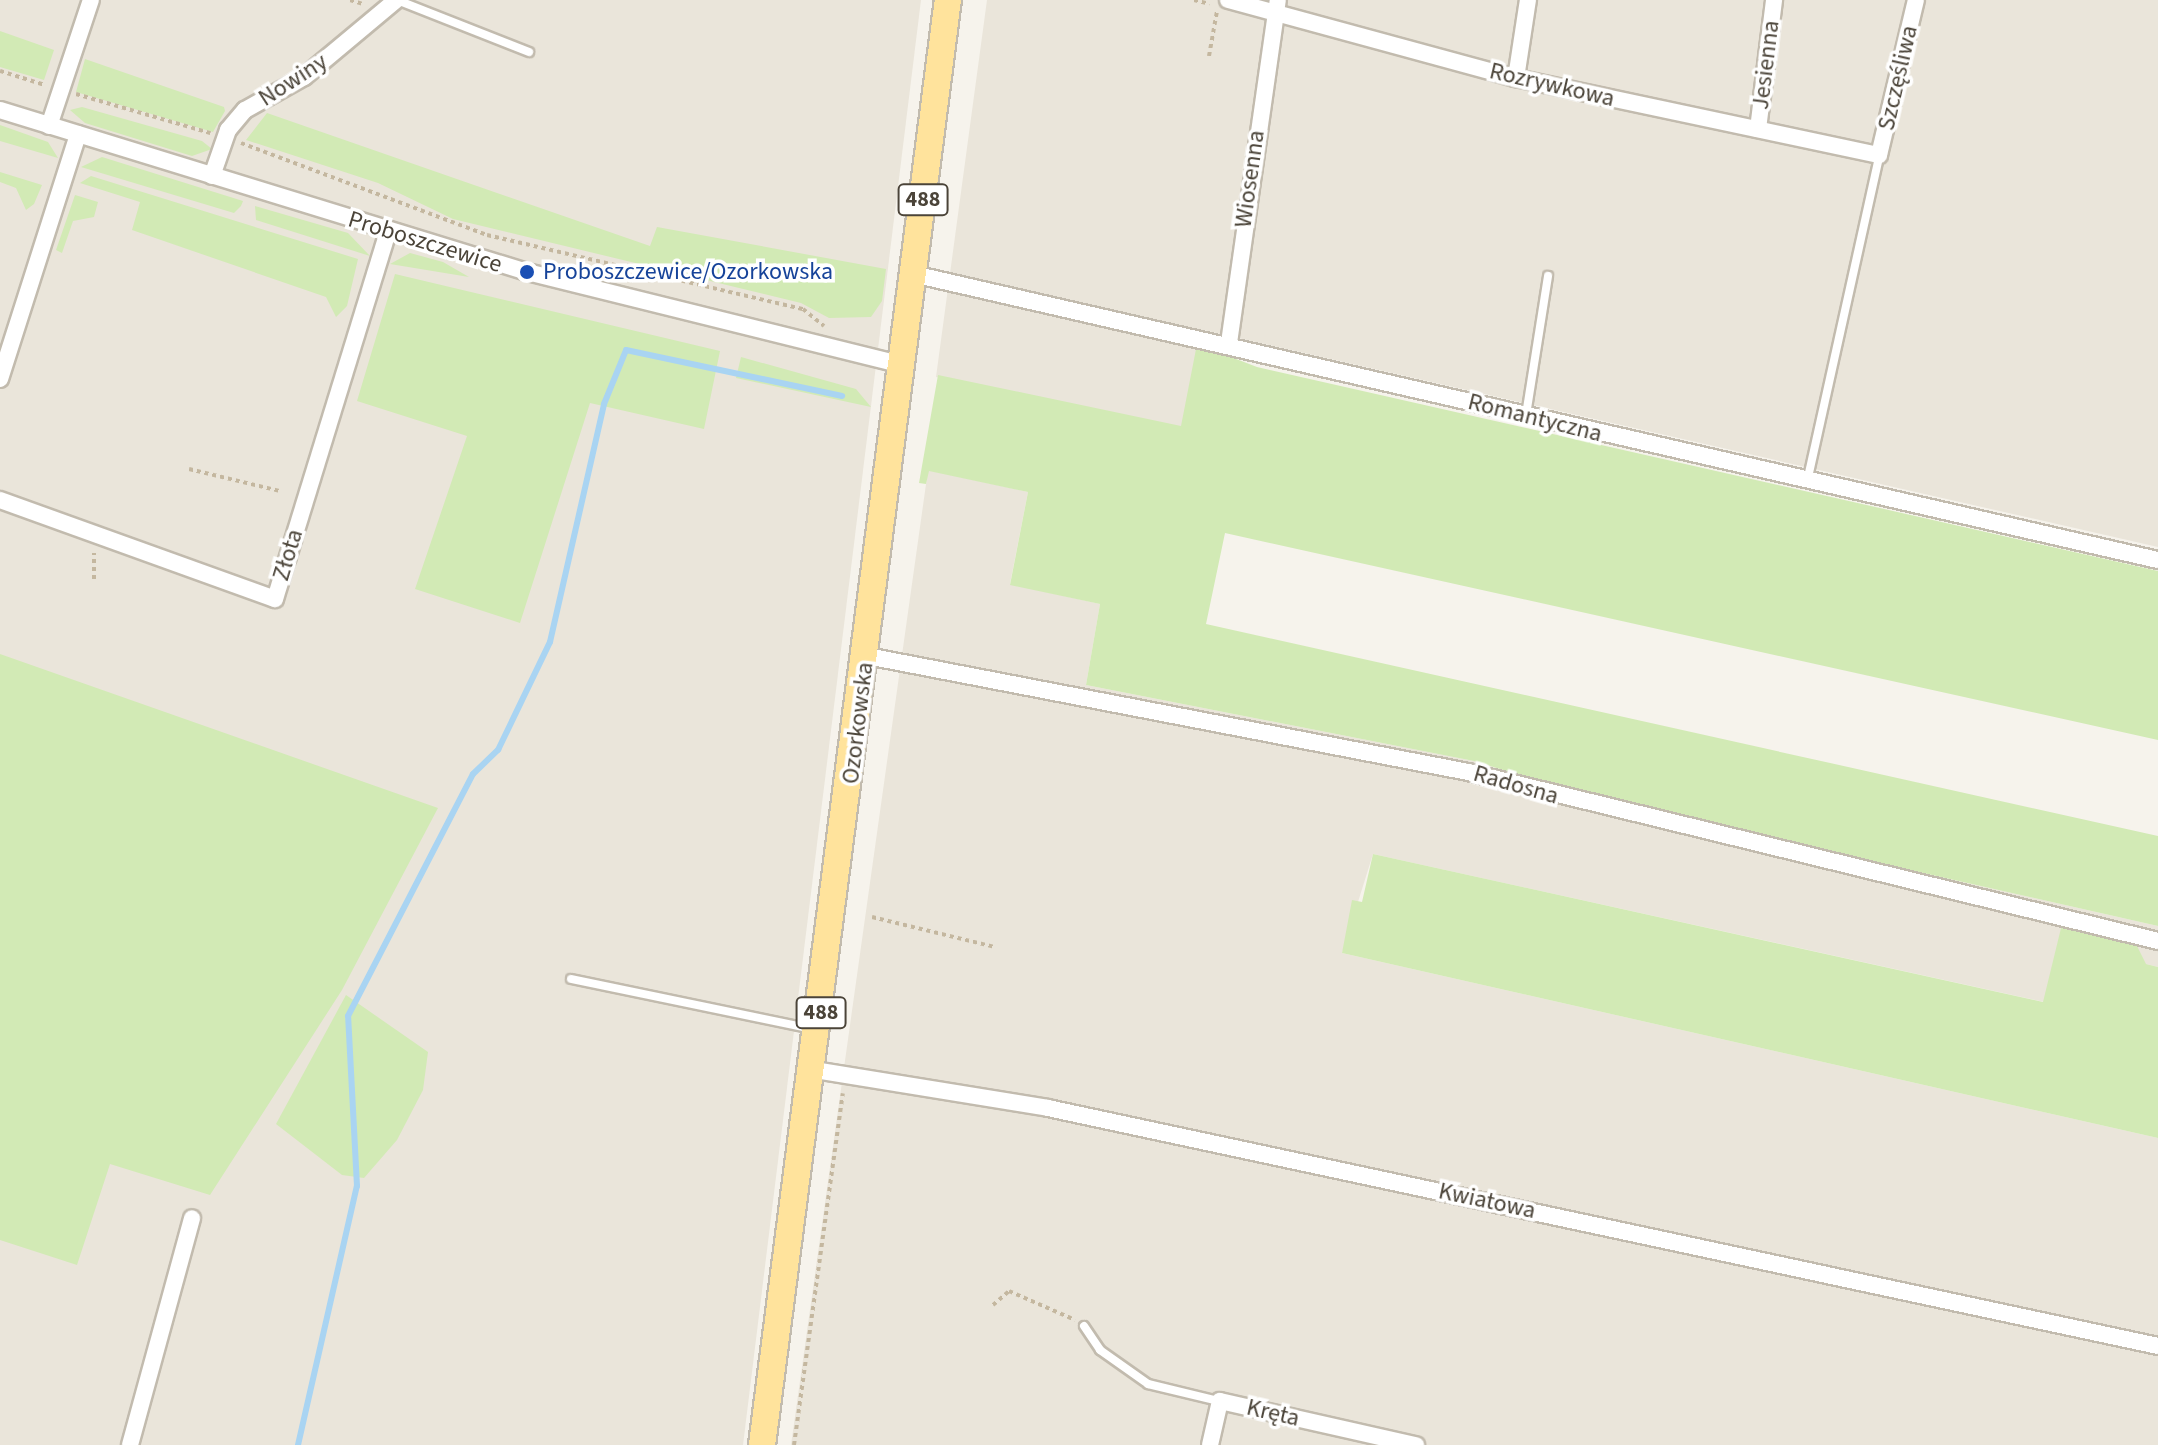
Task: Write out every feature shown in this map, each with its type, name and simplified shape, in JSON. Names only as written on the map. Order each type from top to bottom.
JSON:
[{"type":"main road","name":"Ozorkowska","points":[[762,1445],[814,1070],[948,0]]},
{"type":"street","points":[[49,126],[91,0]]},
{"type":"street","name":"Nowiny","points":[[212,176],[225,138],[245,110],[304,77],[396,0]]},
{"type":"street","name":"Rozrywkowa","points":[[1228,0],[1278,8],[1516,78],[1879,155]]},
{"type":"street","points":[[1516,78],[1528,0]]},
{"type":"street","name":"Jesienna","points":[[1758,129],[1774,0]]},
{"type":"street","name":"Szczęśliwa","points":[[1879,155],[1916,0]]},
{"type":"street","name":"Wiosenna","points":[[1229,343],[1278,8]]},
{"type":"street","name":"Proboszczewice","points":[[0,110],[388,231],[903,365]]},
{"type":"street","points":[[0,379],[78,134]]},
{"type":"street","name":"Złota","points":[[0,500],[275,599],[388,231]]},
{"type":"street","name":"Romantyczna","points":[[913,274],[1229,343],[1807,483],[2158,560]]},
{"type":"street","name":"Radosna","points":[[867,656],[1468,772],[2158,941]]},
{"type":"street","name":"Kwiatowa","points":[[814,1070],[1094,1117],[2158,1346]]},
{"type":"street","points":[[130,1445],[192,1218]]},
{"type":"street","name":"Kręta","points":[[1210,1445],[1220,1401],[1416,1445]]},
{"type":"lane","points":[[396,0],[529,52]]},
{"type":"lane","points":[[1807,483],[1879,155]]},
{"type":"lane","points":[[1526,416],[1548,276]]},
{"type":"lane","points":[[571,979],[819,1031]]},
{"type":"lane","points":[[1084,1326],[1100,1350],[1148,1384],[1220,1401]]},
{"type":"path","points":[[1209,56],[1219,0]]},
{"type":"path","points":[[0,71],[225,138],[391,193],[487,235],[803,309]]},
{"type":"path","points":[[189,469],[280,491]]},
{"type":"path","points":[[94,534],[94,579]]},
{"type":"path","points":[[872,917],[995,947]]},
{"type":"path","points":[[794,1445],[846,1075]]},
{"type":"path","points":[[993,1305],[1009,1291],[1051,1303],[1084,1326]]},
{"type":"shaded area","points":[[0,0],[921,0],[743,1445],[0,1445]]},
{"type":"shaded area","points":[[987,0],[2158,0],[2158,547],[1203,330],[1183,428],[936,377]]},
{"type":"shaded area","points":[[928,470],[1028,492],[1010,584],[1100,604],[1086,685],[1474,761],[1600,800],[2158,926],[2158,967],[2146,964],[2044,1002],[1373,854],[1342,953],[2158,1138],[2158,1445],[791,1445]]},
{"type":"green space","points":[[0,31],[54,50],[44,80],[0,67]]},
{"type":"green space","points":[[85,59],[224,107],[225,111],[213,132],[76,92]]},
{"type":"green space","points":[[82,107],[202,141],[212,149],[192,156],[85,123],[70,110]]},
{"type":"green space","points":[[267,113],[650,246],[657,227],[886,269],[882,301],[871,317],[829,318],[801,303],[453,219],[378,183],[246,140]]},
{"type":"green space","points":[[0,125],[48,142],[58,158],[0,141]]},
{"type":"green space","points":[[102,157],[243,201],[234,213],[81,167]]},
{"type":"green space","points":[[0,172],[42,185],[34,204],[26,210],[16,188],[0,182]]},
{"type":"green space","points":[[91,176],[358,259],[347,306],[336,317],[326,297],[132,230],[140,202],[80,183]]},
{"type":"green space","points":[[75,195],[98,202],[94,217],[73,221],[62,253],[56,250]]},
{"type":"green space","points":[[255,206],[348,233],[370,256],[256,220]]},
{"type":"green space","points":[[410,253],[443,262],[469,277],[390,264]]},
{"type":"green space","points":[[395,274],[720,351],[704,429],[590,403],[520,623],[415,589],[467,436],[357,401]]},
{"type":"green space","points":[[1197,344],[1257,367],[2158,571],[2158,740],[1225,533],[1206,624],[2158,836],[2158,926],[1600,800],[1474,761],[1086,685],[1100,604],[1010,585],[1028,492],[929,471],[926,484],[919,483],[938,375],[1181,426]]},
{"type":"green space","points":[[741,357],[856,389],[871,407],[736,378]]},
{"type":"green space","points":[[0,654],[438,808],[342,990],[210,1195],[110,1164],[77,1265],[0,1240]]},
{"type":"green space","points":[[1373,854],[2043,1002],[2062,924],[2135,942],[2146,964],[2158,967],[2158,1138],[1342,953],[1352,900],[1362,902]]},
{"type":"green space","points":[[346,995],[428,1052],[423,1090],[397,1140],[364,1178],[342,1175],[276,1124]]},
{"type":"waterway","points":[[298,1445],[357,1186],[348,1016],[473,774],[498,750],[550,642],[604,404],[626,350],[842,396]]},
{"type":"place","name":"Proboszczewice/Ozorkowska","points":[[527,272]]}]
